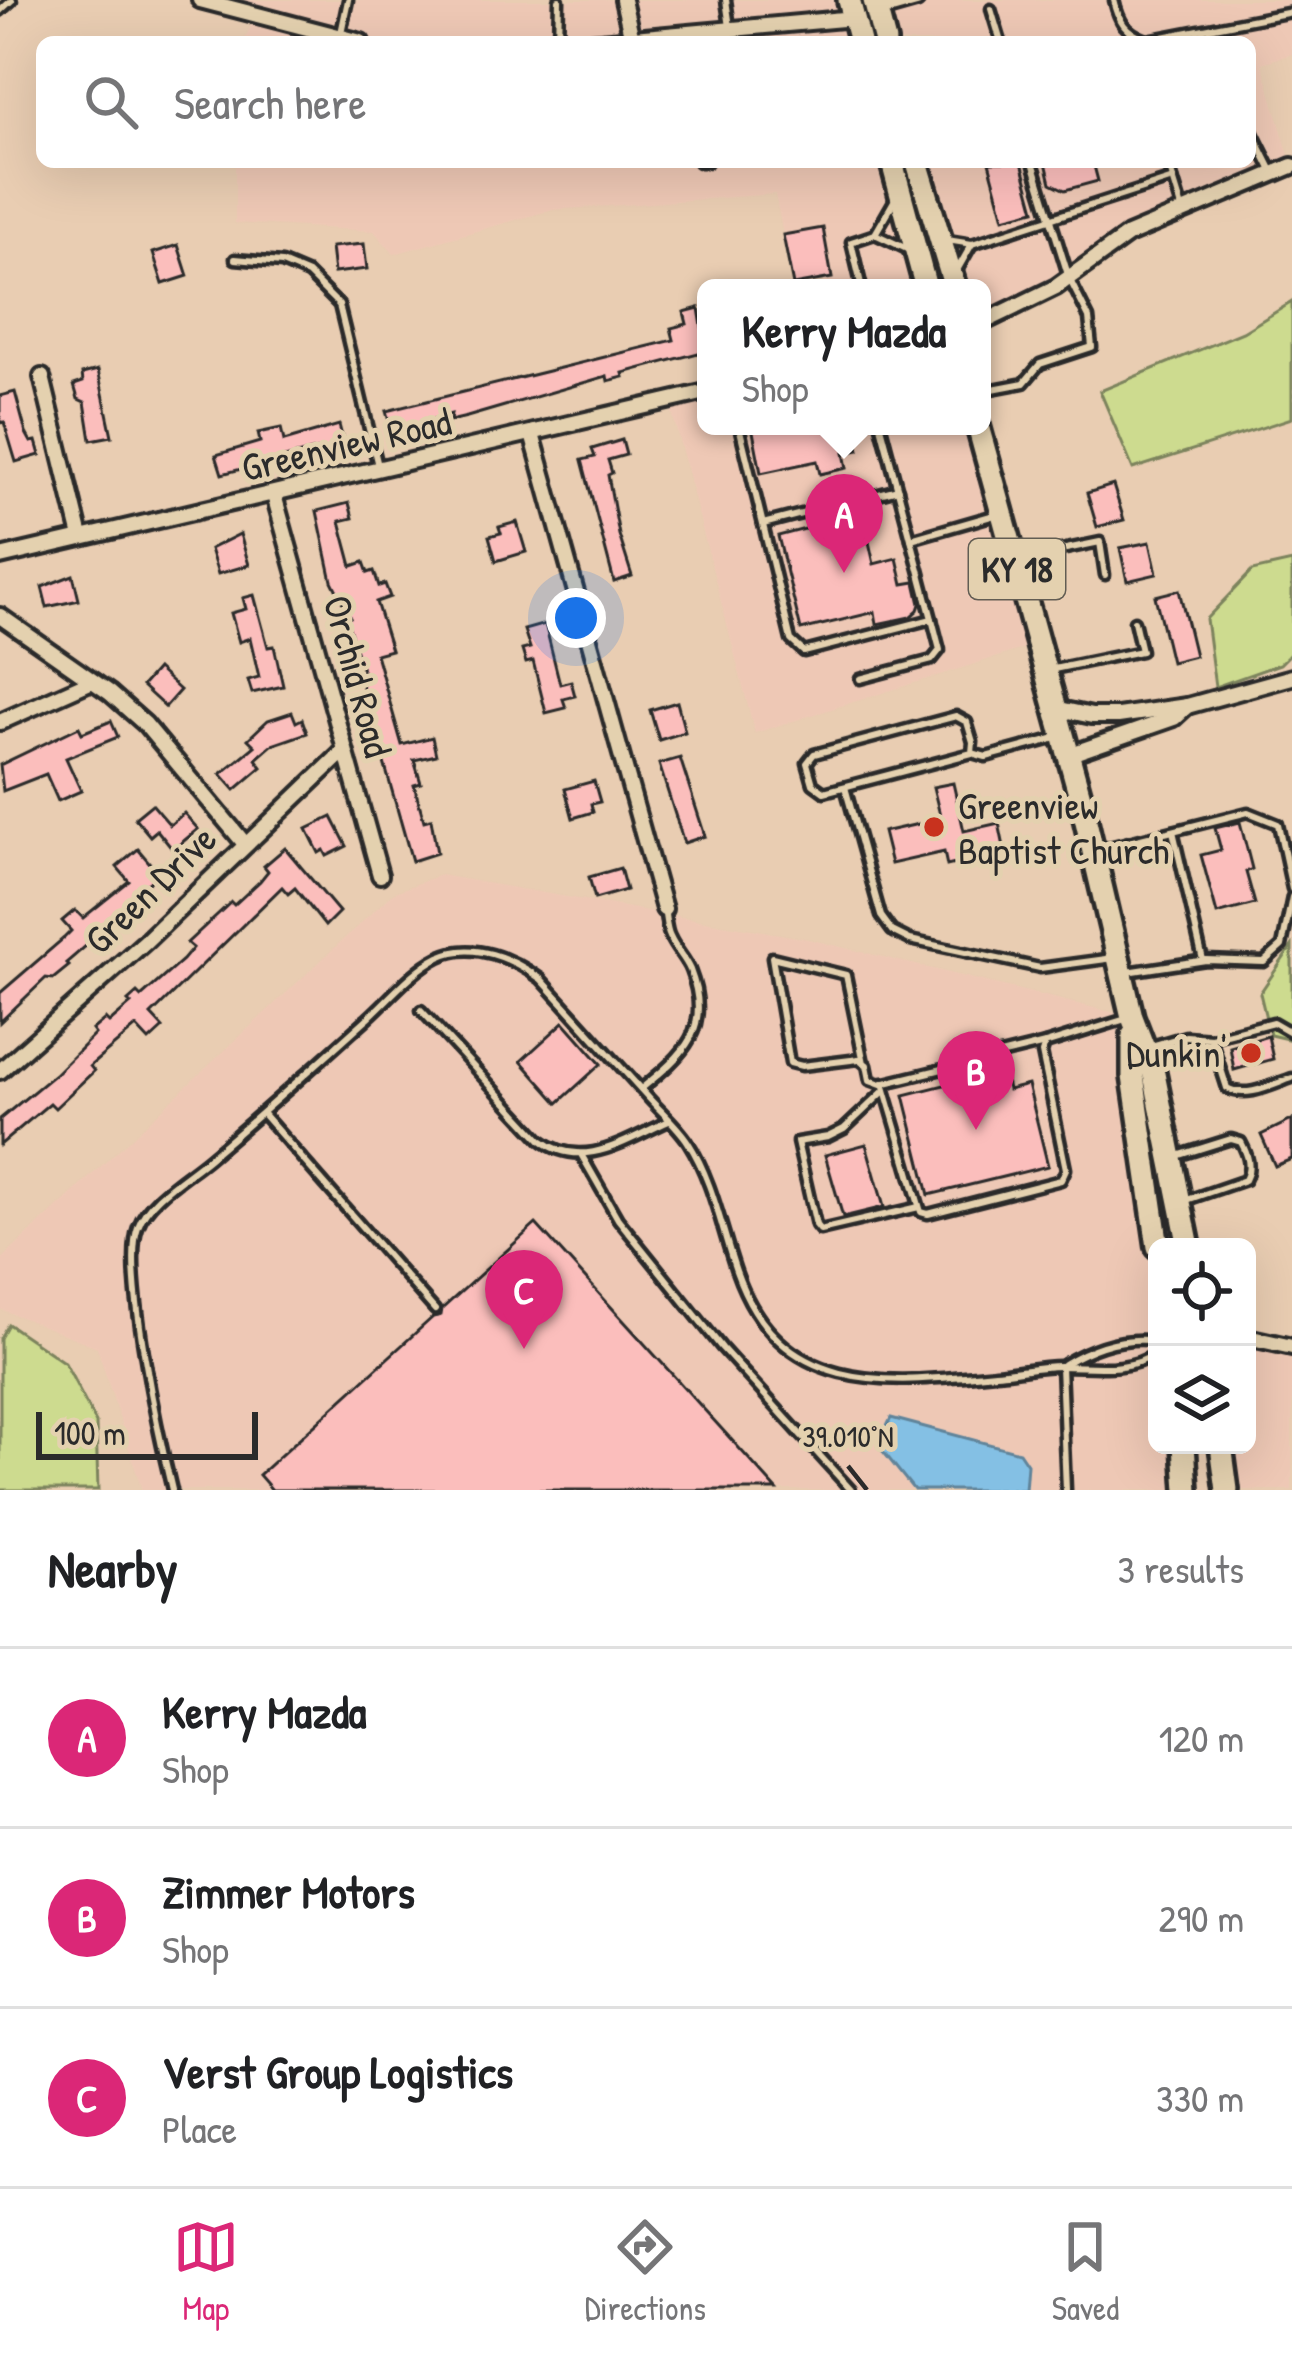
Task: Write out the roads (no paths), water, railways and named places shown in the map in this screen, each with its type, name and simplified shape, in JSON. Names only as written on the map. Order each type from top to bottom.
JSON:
[{"type":"main road","points":[[876,6],[884,36]]},
{"type":"main road","points":[[894,168],[924,279]]},
{"type":"main road","points":[[922,168],[952,279]]},
{"type":"main road","name":"KY 18","points":[[980,435],[1094,851],[1132,1016],[1154,1074],[1187,1238]]},
{"type":"main road","name":"KY 18","points":[[1132,1016],[1133,1076],[1157,1238]]},
{"type":"main road","points":[[1185,1454],[1187,1490]]},
{"type":"main road","points":[[1222,1454],[1227,1490]]},
{"type":"street","points":[[200,0],[336,36]]},
{"type":"street","points":[[623,0],[631,36]]},
{"type":"street","points":[[876,6],[916,0]]},
{"type":"street","points":[[676,36],[851,9]]},
{"type":"street","points":[[991,319],[1029,303],[1128,235],[1292,166]]},
{"type":"street","points":[[42,376],[81,537]]},
{"type":"street","name":"Greenview Road","points":[[0,557],[697,394]]},
{"type":"street","points":[[532,434],[664,909]]},
{"type":"street","name":"Orchid Road","points":[[274,495],[380,875]]},
{"type":"street","points":[[0,616],[145,724],[245,844]]},
{"type":"street","points":[[1055,708],[1107,717],[1187,706],[1292,677]]},
{"type":"street","points":[[0,722],[92,681]]},
{"type":"street","points":[[1065,746],[1174,718],[1187,706]]},
{"type":"street","name":"Green Drive","points":[[0,1072],[146,941],[344,751]]},
{"type":"street","points":[[1256,1339],[1292,1347]]},
{"type":"lane","points":[[0,11],[12,0]]},
{"type":"lane","points":[[340,36],[349,0]]},
{"type":"lane","points":[[558,36],[559,0]]},
{"type":"lane","points":[[726,0],[731,31]]},
{"type":"lane","points":[[1114,0],[1119,21],[1136,36]]},
{"type":"lane","points":[[991,9],[999,36]]},
{"type":"lane","points":[[1168,36],[1292,12]]},
{"type":"lane","points":[[1256,140],[1274,174]]},
{"type":"lane","points":[[991,390],[1024,383],[1040,364],[1092,347],[1089,318],[1069,278],[1035,168]]},
{"type":"lane","points":[[1170,168],[1183,211]]},
{"type":"lane","points":[[940,238],[972,244],[1173,179]]},
{"type":"lane","points":[[860,279],[851,242],[874,234],[900,191]]},
{"type":"lane","points":[[874,234],[917,255]]},
{"type":"lane","points":[[957,279],[972,244]]},
{"type":"lane","points":[[235,259],[282,263],[308,274],[339,305],[379,470]]},
{"type":"lane","points":[[741,435],[791,640],[804,652],[932,619]]},
{"type":"lane","points":[[860,679],[932,660],[940,650],[883,435]]},
{"type":"lane","points":[[763,524],[898,489]]},
{"type":"lane","points":[[911,539],[1002,514]]},
{"type":"lane","points":[[1015,560],[1100,542],[1105,575]]},
{"type":"lane","points":[[1046,671],[1141,650],[1134,621]]},
{"type":"lane","points":[[972,753],[967,722],[956,716],[814,754],[807,763],[813,784],[824,792],[972,753],[986,757],[1065,746]]},
{"type":"lane","points":[[845,787],[881,916],[892,931],[910,940],[1040,968],[1203,960],[1264,962],[1282,946],[1292,893],[1278,824],[1248,812],[1094,851]]},
{"type":"lane","points":[[1173,831],[1203,960]]},
{"type":"lane","points":[[641,1089],[691,1042],[699,1023],[698,995],[689,967],[670,937],[664,909]]},
{"type":"lane","points":[[172,1490],[161,1449],[138,1298],[138,1225],[153,1205],[437,957],[474,951],[521,964],[541,980],[688,1141],[711,1189],[738,1275],[757,1315],[784,1346],[823,1370],[862,1380],[918,1381],[1061,1366],[1091,1370],[1148,1359]]},
{"type":"lane","points":[[864,1063],[859,1059],[802,1066],[790,1063],[772,957],[846,975],[864,1063],[870,1080],[884,1087],[919,1207],[928,1214],[1061,1180],[1066,1169],[1042,1053],[1045,1044]]},
{"type":"lane","points":[[421,1010],[557,1152],[582,1156],[669,1120]]},
{"type":"lane","points":[[919,1207],[820,1230],[797,1142],[844,1129],[884,1087],[1132,1016]]},
{"type":"lane","points":[[1144,1048],[1274,1022],[1292,1033]]},
{"type":"lane","points":[[1211,1038],[1227,1088],[1233,1093],[1248,1093],[1292,1078]]},
{"type":"lane","points":[[262,1114],[435,1310]]},
{"type":"lane","points":[[1172,1157],[1231,1139],[1241,1142],[1247,1154],[1245,1180],[1180,1202]]},
{"type":"lane","points":[[582,1156],[618,1219],[722,1348],[851,1490]]},
{"type":"lane","points":[[1061,1366],[1090,1348],[1148,1339]]},
{"type":"lane","points":[[1061,1366],[1066,1490]]},
{"type":"water","points":[[891,1418],[1019,1452],[1027,1464],[1025,1490],[914,1490],[878,1445]]},
{"type":"place","name":"Kerry Mazda","points":[[844,573]]},
{"type":"place","name":"Greenview Baptist Church","points":[[934,827]]},
{"type":"place","name":"Dunkin'","points":[[1251,1053]]},
{"type":"place","name":"Zimmer Motors","points":[[976,1130]]},
{"type":"place","name":"Verst Group Logistics","points":[[524,1349]]}]
